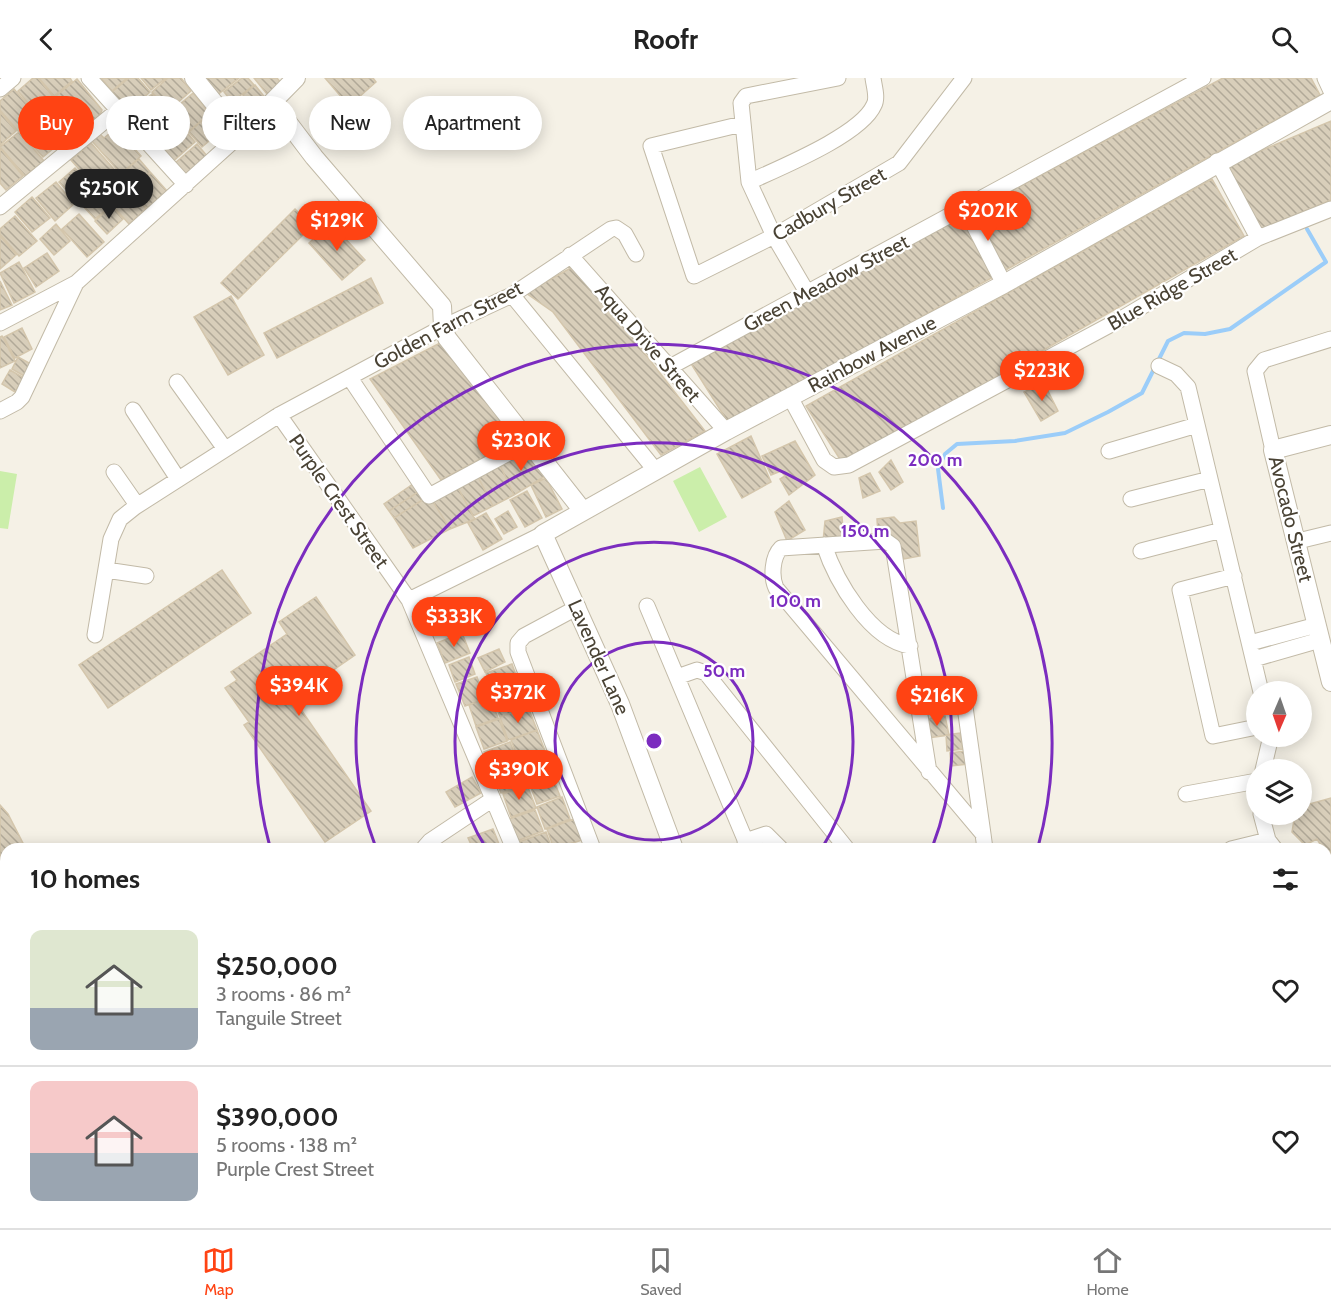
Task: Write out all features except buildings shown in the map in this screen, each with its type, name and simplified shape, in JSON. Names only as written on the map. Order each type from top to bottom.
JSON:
[{"type":"street","points":[[0,89],[13,78]]},
{"type":"street","points":[[89,78],[106,98]]},
{"type":"street","points":[[194,78],[209,96]]},
{"type":"street","points":[[279,96],[296,78]]},
{"type":"street","points":[[808,294],[774,236],[749,182],[742,124],[742,98],[838,78]]},
{"type":"street","points":[[749,182],[800,159],[850,131],[867,116],[875,104],[873,78]]},
{"type":"street","name":"Cadbury Street","points":[[742,124],[651,146],[694,276],[774,236],[899,163],[964,78]]},
{"type":"street","name":"Green Meadow Street","points":[[670,367],[1203,78]]},
{"type":"street","points":[[1325,78],[1331,92]]},
{"type":"street","name":"Rainbow Avenue","points":[[409,600],[543,534],[726,431],[1004,284],[1217,161],[1331,100]]},
{"type":"street","points":[[0,207],[106,120]]},
{"type":"street","points":[[297,135],[441,306],[442,327],[447,338],[583,511]]},
{"type":"street","points":[[153,150],[186,185]]},
{"type":"street","points":[[0,323],[76,283],[224,150]]},
{"type":"street","points":[[1217,161],[1258,238]]},
{"type":"street","points":[[965,207],[1004,284]]},
{"type":"street","name":"Blue Ridge Street","points":[[790,397],[824,460],[834,467],[849,465],[1121,319],[1258,238],[1331,209]]},
{"type":"street","name":"Golden Farm Street","points":[[95,635],[111,539],[120,519],[137,505],[279,416],[442,327],[512,295],[570,255],[616,228],[625,234],[636,254]]},
{"type":"street","name":"Aqua Drive Street","points":[[570,255],[726,431]]},
{"type":"street","points":[[0,411],[17,402],[21,397],[76,283]]},
{"type":"street","points":[[512,295],[656,471]]},
{"type":"street","name":"Avocado Street","points":[[1331,339],[1264,360],[1255,371],[1331,682]]},
{"type":"street","points":[[1159,366],[1176,374],[1188,387],[1259,681]]},
{"type":"street","points":[[350,378],[429,496],[529,442]]},
{"type":"street","points":[[177,382],[225,449]]},
{"type":"street","points":[[133,410],[178,479]]},
{"type":"street","name":"Purple Crest Street","points":[[279,416],[409,600],[512,843]]},
{"type":"street","points":[[1109,451],[1197,425]]},
{"type":"street","points":[[1273,450],[1331,435]]},
{"type":"street","points":[[114,472],[137,505]]},
{"type":"street","points":[[1131,499],[1210,479]]},
{"type":"street","points":[[1141,551],[1222,530]]},
{"type":"street","points":[[1298,541],[1331,533]]},
{"type":"street","name":"Lavender Lane","points":[[543,534],[578,607],[645,766],[673,843]]},
{"type":"street","points":[[929,772],[910,646],[891,543],[886,541],[781,548],[776,553],[773,581],[984,842]]},
{"type":"street","points":[[824,545],[839,582],[875,626],[891,642],[910,646]]},
{"type":"street","points":[[106,570],[146,576]]},
{"type":"street","points":[[1234,576],[1180,590],[1213,736],[1246,729]]},
{"type":"street","points":[[647,606],[746,843]]},
{"type":"street","points":[[578,607],[524,636],[518,643],[518,652],[591,843]]},
{"type":"street","points":[[1250,643],[1318,632]]},
{"type":"street","points":[[1254,659],[1318,632]]},
{"type":"street","points":[[677,677],[698,670],[706,673],[842,843]]},
{"type":"street","points":[[965,707],[984,842]]},
{"type":"street","points":[[1186,794],[1246,783]]},
{"type":"street","points":[[433,843],[494,799]]},
{"type":"street","points":[[1265,825],[1272,843]]},
{"type":"street","points":[[750,843],[766,834],[775,843]]},
{"type":"green space","points":[[700,467],[727,517],[699,532],[673,481]]},
{"type":"green space","points":[[0,471],[17,474],[8,529],[0,528]]},
{"type":"waterway","points":[[943,508],[938,469],[945,454],[957,444],[1015,441],[1065,433],[1142,393],[1168,341],[1184,333],[1205,334],[1230,329],[1326,262],[1307,229]]}]
